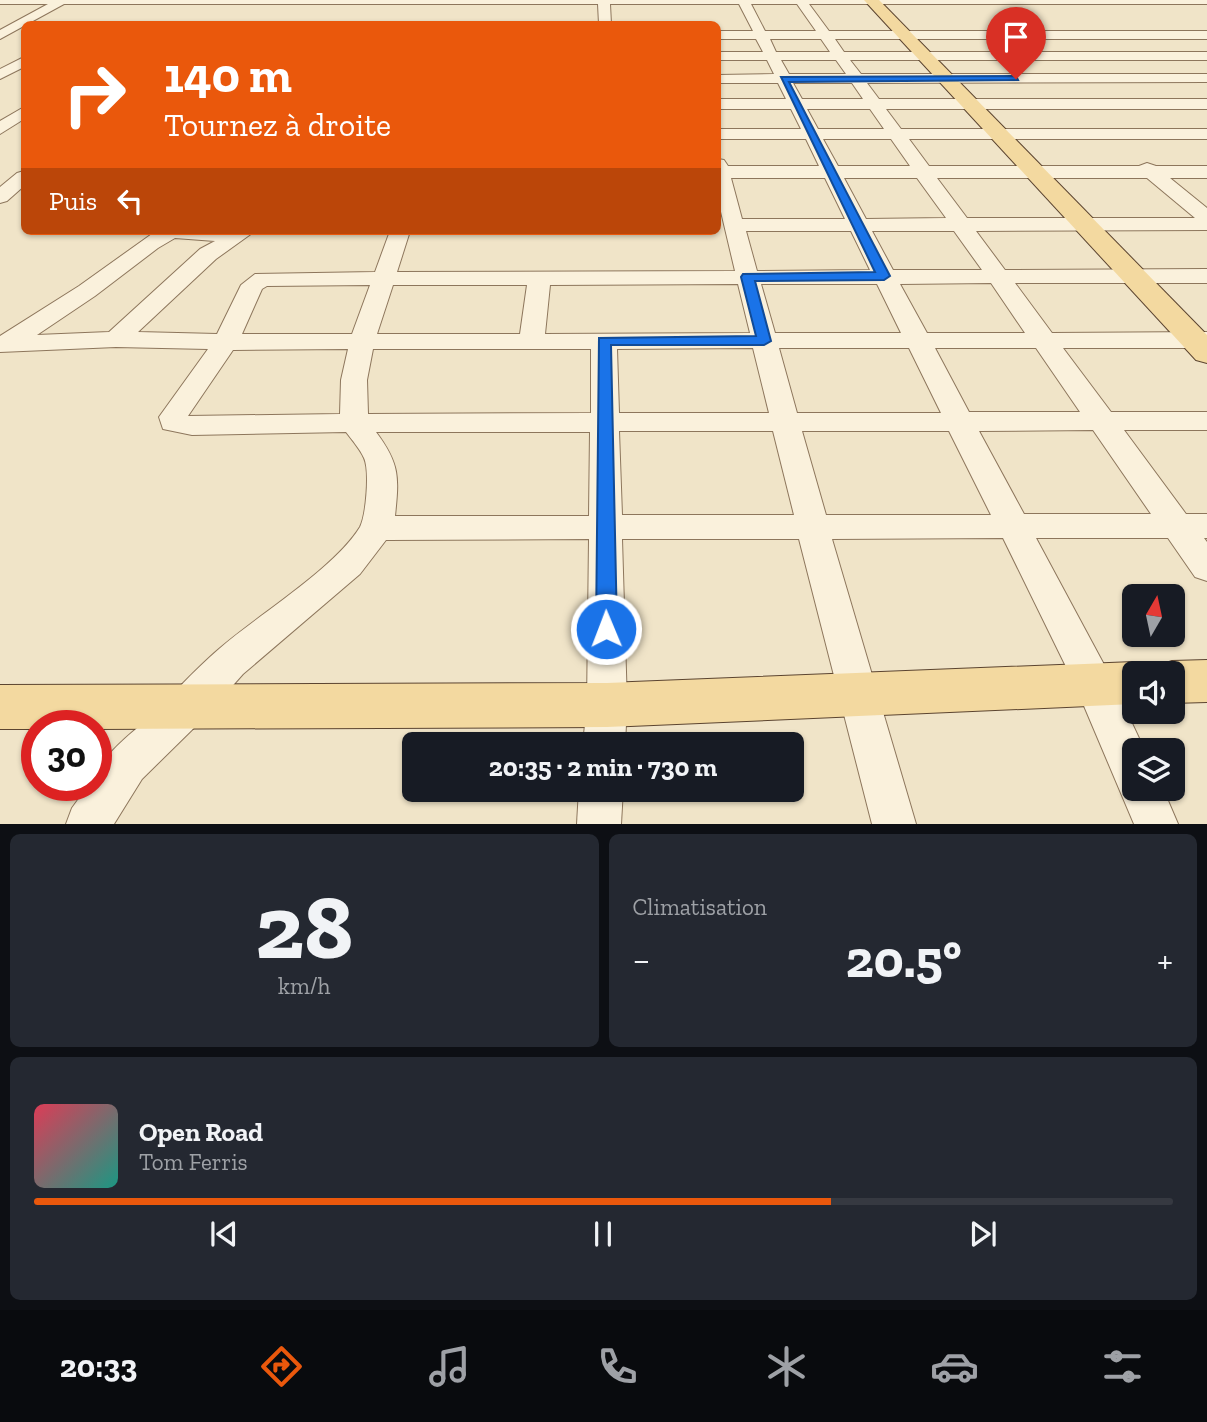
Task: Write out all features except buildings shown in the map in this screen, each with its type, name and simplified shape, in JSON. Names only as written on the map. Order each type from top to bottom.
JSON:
[{"type":"main road","points":[[884,14],[1134,276],[1203,344]]},
{"type":"main road","points":[[1185,682],[1207,681]]},
{"type":"main road","points":[[0,707],[189,706],[606,725],[857,696],[1114,684]]},
{"type":"street","points":[[287,17],[304,0]]},
{"type":"street","points":[[604,0],[605,19]]},
{"type":"street","points":[[674,0],[678,17]]},
{"type":"street","points":[[4,2],[674,0],[754,20],[840,56],[1207,56]]},
{"type":"street","points":[[721,53],[754,20],[810,14],[884,14],[944,0],[1198,0],[1207,3]]},
{"type":"street","points":[[944,0],[1207,218]]},
{"type":"street","points":[[1000,0],[1207,148]]},
{"type":"street","points":[[1071,0],[1205,80]]},
{"type":"street","points":[[1138,0],[1205,35]]},
{"type":"street","points":[[26,21],[64,1]]},
{"type":"street","points":[[97,17],[124,1]]},
{"type":"street","points":[[162,17],[186,1]]},
{"type":"street","points":[[223,17],[243,1]]},
{"type":"street","points":[[352,17],[365,1]]},
{"type":"street","points":[[416,17],[425,1]]},
{"type":"street","points":[[480,17],[486,1]]},
{"type":"street","points":[[555,17],[558,1]]},
{"type":"street","points":[[721,34],[754,20],[810,14],[884,14],[986,35],[1205,35]]},
{"type":"street","points":[[810,14],[1101,422],[1191,526],[1207,568]]},
{"type":"street","points":[[0,17],[59,17]]},
{"type":"street","points":[[754,20],[1011,527],[1114,684],[1126,738]]},
{"type":"street","points":[[0,35],[21,24]]},
{"type":"street","points":[[0,35],[21,36]]},
{"type":"street","points":[[0,56],[21,58]]},
{"type":"street","points":[[0,78],[21,60]]},
{"type":"street","points":[[0,78],[21,80]]},
{"type":"street","points":[[721,79],[1205,80]]},
{"type":"street","points":[[721,104],[1207,104]]},
{"type":"street","points":[[0,105],[21,105]]},
{"type":"street","points":[[0,129],[21,114]]},
{"type":"street","points":[[721,134],[1207,134]]},
{"type":"street","points":[[0,135],[21,135]]},
{"type":"street","points":[[721,168],[831,172],[1207,172]]},
{"type":"street","points":[[721,176],[857,696],[894,824]]},
{"type":"street","points":[[0,197],[21,180]]},
{"type":"street","points":[[733,225],[1207,224]]},
{"type":"street","points":[[2,345],[87,291],[165,235]]},
{"type":"street","points":[[116,339],[208,254],[238,235]]},
{"type":"street","points":[[88,824],[127,765],[189,706],[230,662],[348,565],[377,528],[383,482],[382,468],[379,457],[354,423],[354,380],[362,341],[398,235]]},
{"type":"street","points":[[1207,276],[263,279],[252,285],[226,342],[176,411],[173,423],[192,426],[354,423],[1207,421]]},
{"type":"street","points":[[532,341],[539,277]]},
{"type":"street","points":[[2,345],[116,339],[226,342],[1043,340],[1203,344]]},
{"type":"street","points":[[604,341],[606,725]]},
{"type":"street","points":[[377,528],[1191,526]]},
{"type":"street","points":[[1146,801],[1156,824]]},
{"type":"street","points":[[599,824],[600,802]]},
{"type":"route","points":[[606,629],[604,341],[764,341],[747,277],[884,276],[783,79],[1016,79]]}]
